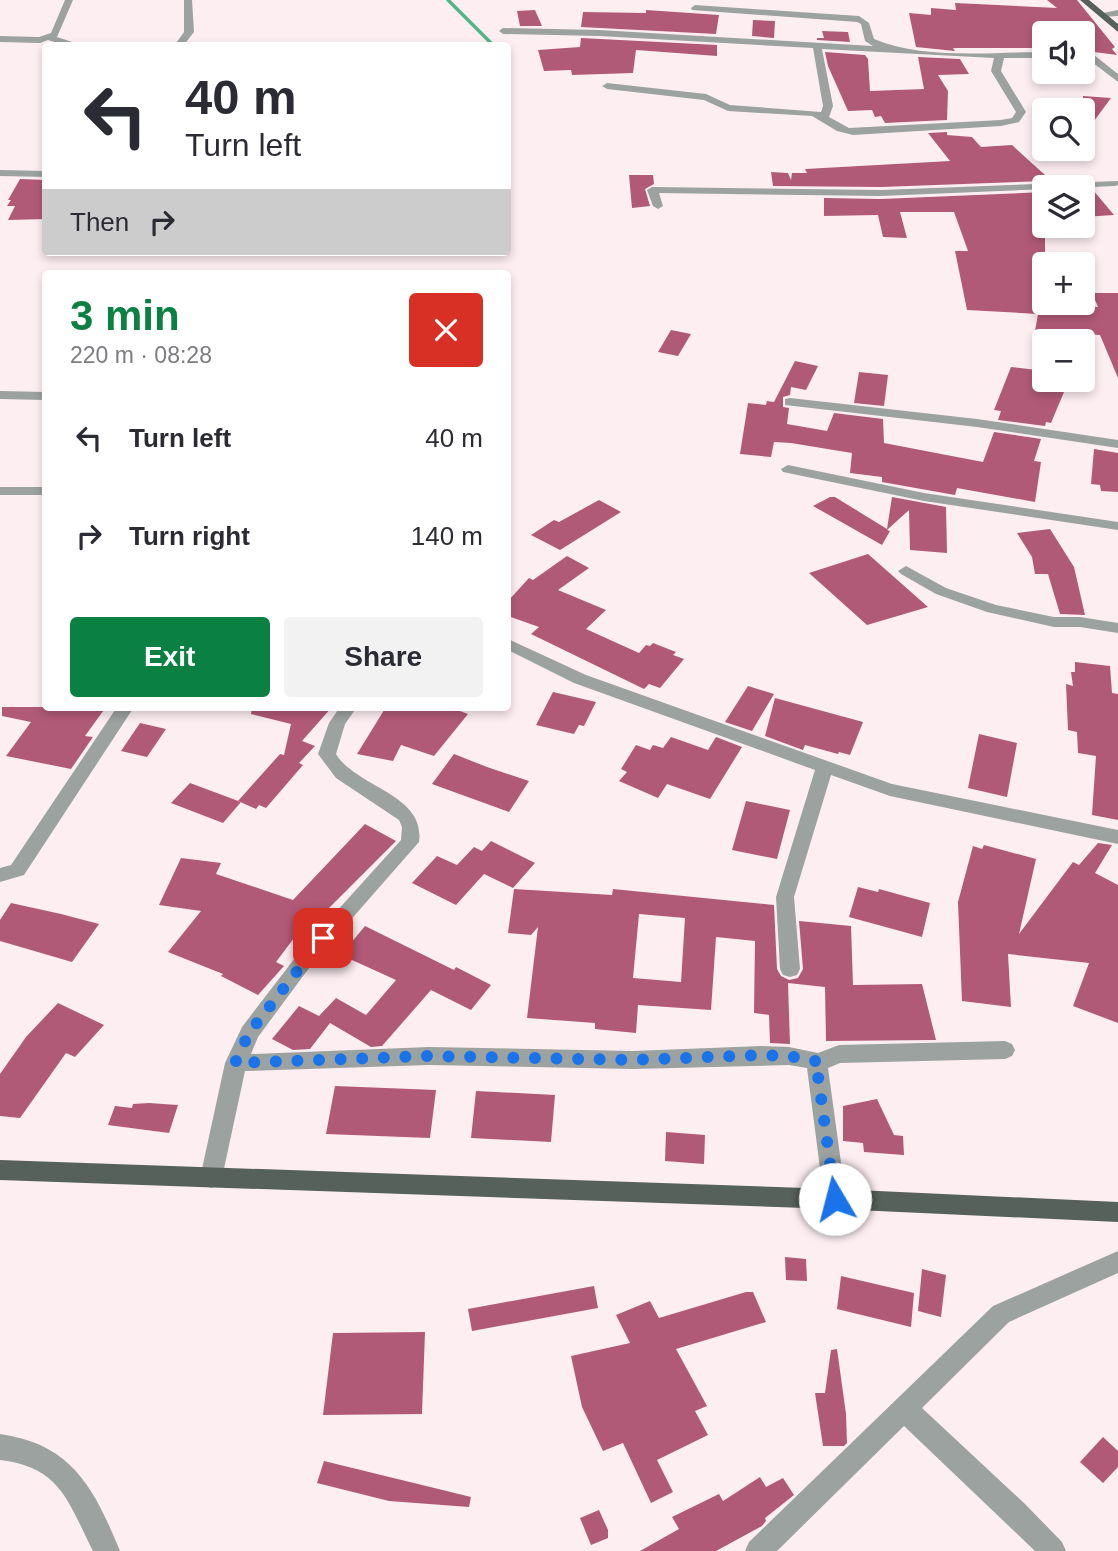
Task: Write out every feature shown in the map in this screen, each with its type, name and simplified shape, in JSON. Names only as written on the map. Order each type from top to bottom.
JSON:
[{"type":"main road","points":[[1084,0],[1118,29]]},
{"type":"main road","points":[[0,1170],[835,1199],[1118,1212]]},
{"type":"street","points":[[50,38],[58,30],[69,0]]},
{"type":"street","points":[[181,42],[189,32],[188,0]]},
{"type":"street","points":[[695,8],[780,8],[859,19],[865,23],[870,41],[888,49]]},
{"type":"street","points":[[1102,14],[1118,13]]},
{"type":"street","points":[[503,31],[598,33],[925,53],[1032,55]]},
{"type":"street","points":[[0,39],[29,41],[50,38],[65,42]]},
{"type":"street","points":[[817,47],[828,106],[824,118]]},
{"type":"street","points":[[607,86],[706,97],[728,108],[814,113],[832,126],[853,132],[1001,124],[1015,120],[1021,112],[996,71],[1000,54]]},
{"type":"street","points":[[1095,57],[1104,57]]},
{"type":"street","points":[[1095,63],[1118,79]]},
{"type":"street","points":[[0,173],[42,174]]},
{"type":"street","points":[[658,206],[652,190],[881,193],[1117,184]]},
{"type":"street","points":[[0,396],[42,396]]},
{"type":"street","points":[[790,402],[977,423],[1118,444]]},
{"type":"street","points":[[788,469],[923,497],[1118,526]]},
{"type":"street","points":[[0,491],[42,491]]},
{"type":"street","points":[[906,571],[941,591],[993,609],[1055,622],[1080,622],[1118,628]]},
{"type":"street","points":[[511,646],[580,679],[890,790],[1118,837]]},
{"type":"street","points":[[0,875],[17,870],[123,711]]},
{"type":"street","points":[[211,1178],[235,1063],[249,1033],[306,959],[410,842],[412,832],[405,816],[341,775],[327,754],[337,723],[346,711]]},
{"type":"street","points":[[790,969],[785,897],[825,767]]},
{"type":"street","points":[[235,1063],[429,1056],[633,1060],[761,1055],[789,1056],[820,1062],[839,1054],[1005,1051]]},
{"type":"street","points":[[820,1062],[817,1069],[835,1199]]},
{"type":"street","points":[[758,1551],[1001,1314],[1118,1262]]},
{"type":"street","points":[[904,1409],[1053,1551]]},
{"type":"street","points":[[0,1447],[36,1454],[52,1461],[66,1475],[107,1551]]},
{"type":"building","points":[[1047,0],[1077,0],[1094,21],[1032,21],[1032,48],[953,48],[955,51],[916,47],[909,13],[931,15],[931,8],[956,10],[955,3],[1057,8]]},
{"type":"building","points":[[535,10],[542,26],[520,26],[517,11]]},
{"type":"building","points":[[646,10],[719,15],[716,34],[581,27],[583,12],[646,13]]},
{"type":"building","points":[[753,20],[775,21],[774,38],[752,36]]},
{"type":"building","points":[[1095,22],[1115,47],[1112,49],[1117,55],[1095,52]]},
{"type":"building","points":[[822,31],[848,32],[850,42],[817,40],[824,38]]},
{"type":"building","points":[[581,38],[717,45],[717,56],[636,50],[633,73],[572,75],[571,70],[544,71],[538,50],[580,47]]},
{"type":"building","points":[[825,52],[865,55],[868,59],[870,91],[924,89],[918,57],[960,59],[969,74],[938,75],[948,91],[947,120],[885,123],[881,116],[875,117],[872,110],[848,111],[828,66]]},
{"type":"building","points":[[1083,96],[1111,98],[1095,120],[1095,98]]},
{"type":"building","points":[[947,132],[947,135],[972,137],[981,147],[1012,145],[1045,175],[1032,175],[1032,181],[881,187],[773,186],[771,172],[788,173],[791,180],[792,173],[807,173],[805,169],[950,161],[928,133]]},
{"type":"building","points":[[629,175],[653,175],[654,184],[645,189],[650,206],[632,208]]},
{"type":"building","points":[[20,179],[42,180],[42,219],[8,220],[15,206],[7,206],[11,200],[8,200]]},
{"type":"building","points":[[1095,192],[1114,215],[1095,216]]},
{"type":"building","points":[[1032,193],[1032,238],[1045,238],[1045,252],[1032,252],[1032,314],[967,310],[955,251],[968,251],[954,212],[900,212],[907,238],[883,237],[878,215],[824,216],[824,198],[881,199]]},
{"type":"building","points":[[1095,293],[1118,293],[1118,378],[1100,335],[1095,335],[1095,329],[1035,329],[1038,315],[1095,315],[1095,307],[1098,307]]},
{"type":"building","points":[[671,330],[691,334],[678,356],[658,352]]},
{"type":"building","points":[[795,361],[818,366],[806,390],[791,387],[790,395],[783,397],[783,407],[789,408],[787,424],[827,431],[834,413],[883,419],[884,443],[983,462],[994,432],[1041,439],[1034,461],[1041,462],[1035,502],[957,488],[955,495],[882,482],[882,477],[850,473],[852,453],[791,443],[774,442],[771,457],[740,454],[748,403],[766,405],[767,401],[774,402]]},
{"type":"building","points":[[1011,367],[1032,369],[1032,392],[1064,392],[1051,423],[1046,422],[1045,426],[998,420],[1001,411],[994,410]]},
{"type":"building","points":[[859,372],[888,375],[884,406],[854,403]]},
{"type":"building","points":[[1094,449],[1118,453],[1118,492],[1101,491],[1100,485],[1091,484]]},
{"type":"building","points":[[835,497],[887,529],[892,497],[946,507],[947,553],[910,550],[909,510],[887,530],[890,531],[882,545],[813,506]]},
{"type":"building","points":[[599,500],[621,512],[560,550],[531,535],[554,520],[559,522]]},
{"type":"building","points":[[1050,529],[1074,567],[1085,615],[1060,614],[1048,574],[1035,574],[1032,557],[1017,533]]},
{"type":"building","points":[[868,554],[928,607],[867,625],[809,573]]},
{"type":"building","points":[[567,556],[589,568],[558,590],[606,610],[586,629],[639,653],[646,645],[653,643],[676,652],[673,655],[684,659],[660,688],[649,684],[644,689],[531,634],[539,627],[511,617],[511,598],[529,578],[533,580]]},
{"type":"building","points":[[1075,662],[1110,666],[1112,693],[1118,694],[1118,820],[1092,815],[1096,756],[1078,753],[1077,732],[1068,730],[1066,684],[1073,686],[1071,672],[1075,672]]},
{"type":"building","points":[[748,686],[774,694],[752,731],[725,722]]},
{"type":"building","points":[[553,692],[596,702],[584,726],[579,725],[574,734],[536,725]]},
{"type":"building","points":[[775,698],[863,722],[850,755],[805,745],[803,750],[765,736]]},
{"type":"building","points":[[2,707],[42,707],[42,711],[103,711],[85,736],[93,737],[71,769],[6,756],[31,722],[2,716]]},
{"type":"building","points":[[251,711],[328,711],[302,741],[315,746],[299,763],[303,765],[266,808],[259,805],[256,809],[238,801],[280,754],[284,755],[291,724],[251,714]]},
{"type":"building","points":[[384,711],[460,711],[468,714],[434,756],[401,745],[393,761],[357,754]]},
{"type":"building","points":[[140,723],[166,729],[147,757],[121,751]]},
{"type":"building","points":[[979,734],[1017,743],[1007,797],[968,788]]},
{"type":"building","points":[[671,737],[708,750],[716,737],[742,747],[710,799],[667,784],[658,798],[619,781],[627,772],[621,769],[636,745],[650,750],[653,745],[663,748]]},
{"type":"building","points":[[454,754],[529,781],[509,812],[432,784]]},
{"type":"building","points":[[190,783],[241,802],[223,823],[171,803]]},
{"type":"building","points":[[746,801],[790,810],[777,859],[732,850]]},
{"type":"building","points":[[365,824],[396,841],[325,912],[308,938],[297,934],[276,962],[284,966],[258,995],[221,976],[223,974],[168,952],[201,911],[159,905],[181,858],[221,863],[216,874],[293,900]]},
{"type":"building","points":[[491,841],[535,863],[513,888],[484,874],[456,905],[412,883],[437,856],[457,865],[474,847],[482,851]]},
{"type":"building","points":[[1098,843],[1112,845],[1095,873],[1118,885],[1118,1023],[1073,1006],[1089,963],[1008,954],[1011,1007],[962,1001],[958,902],[973,846],[982,849],[984,845],[1036,859],[1019,934],[1073,862],[1079,865]]},
{"type":"building","points":[[858,887],[878,892],[879,889],[930,903],[922,937],[849,917]]},
{"type":"building","points":[[514,889],[612,895],[613,889],[774,905],[777,969],[781,976],[789,980],[798,978],[803,969],[799,921],[851,926],[853,985],[922,984],[936,1040],[826,1041],[825,987],[788,983],[790,1044],[770,1043],[769,1015],[754,1013],[755,941],[716,937],[711,1010],[638,1005],[636,1033],[595,1029],[595,1023],[527,1018],[538,927],[531,935],[508,933]],"holes":[[[639,914],[685,918],[681,982],[633,978]]]},
{"type":"building","points":[[11,903],[99,924],[72,962],[0,941],[0,920]]},
{"type":"building","points":[[365,926],[454,970],[456,967],[491,985],[471,1010],[431,990],[382,1046],[371,1047],[330,1023],[310,1049],[293,1050],[272,1039],[299,1006],[319,1016],[336,998],[366,1015],[396,980],[341,955]]},
{"type":"building","points":[[58,1003],[104,1025],[75,1057],[66,1053],[20,1118],[0,1116],[0,1074],[26,1037]]},
{"type":"building","points":[[335,1086],[436,1090],[430,1138],[326,1134]]},
{"type":"building","points":[[476,1091],[555,1095],[551,1142],[471,1138]]},
{"type":"building","points":[[877,1099],[894,1135],[903,1136],[904,1155],[864,1152],[863,1143],[843,1141],[843,1106]]},
{"type":"building","points":[[133,1104],[178,1105],[169,1133],[108,1125],[115,1106],[132,1108]]},
{"type":"building","points":[[666,1132],[705,1135],[704,1164],[665,1161]]},
{"type":"building","points":[[785,1257],[806,1259],[807,1281],[786,1280]]},
{"type":"building","points":[[922,1269],[946,1275],[941,1317],[918,1311]]},
{"type":"building","points":[[841,1276],[914,1293],[911,1327],[837,1309]]},
{"type":"building","points":[[594,1286],[598,1308],[472,1331],[468,1309]]},
{"type":"building","points":[[753,1292],[766,1322],[676,1349],[707,1406],[695,1411],[708,1435],[657,1460],[673,1492],[651,1503],[623,1443],[603,1451],[582,1407],[571,1356],[630,1343],[616,1315],[650,1301],[659,1318]]},
{"type":"building","points":[[425,1332],[422,1414],[323,1415],[333,1333]]},
{"type":"building","points":[[837,1349],[847,1443],[844,1446],[823,1446],[815,1393],[825,1393],[831,1350]]},
{"type":"building","points":[[1103,1437],[1118,1451],[1118,1467],[1103,1483],[1080,1462]]},
{"type":"building","points":[[324,1461],[471,1497],[469,1507],[389,1501],[317,1483]]},
{"type":"building","points":[[760,1477],[766,1487],[783,1478],[794,1495],[765,1518],[762,1526],[716,1551],[640,1551],[679,1529],[672,1517],[719,1494],[723,1501]]},
{"type":"building","points":[[599,1510],[608,1530],[608,1538],[591,1545],[580,1518]]},
{"type":"waterway","points":[[448,0],[490,42]]},
{"type":"route","points":[[323,938],[249,1033],[235,1063],[429,1056],[633,1060],[761,1055],[789,1056],[820,1062],[817,1069],[835,1199]]}]
